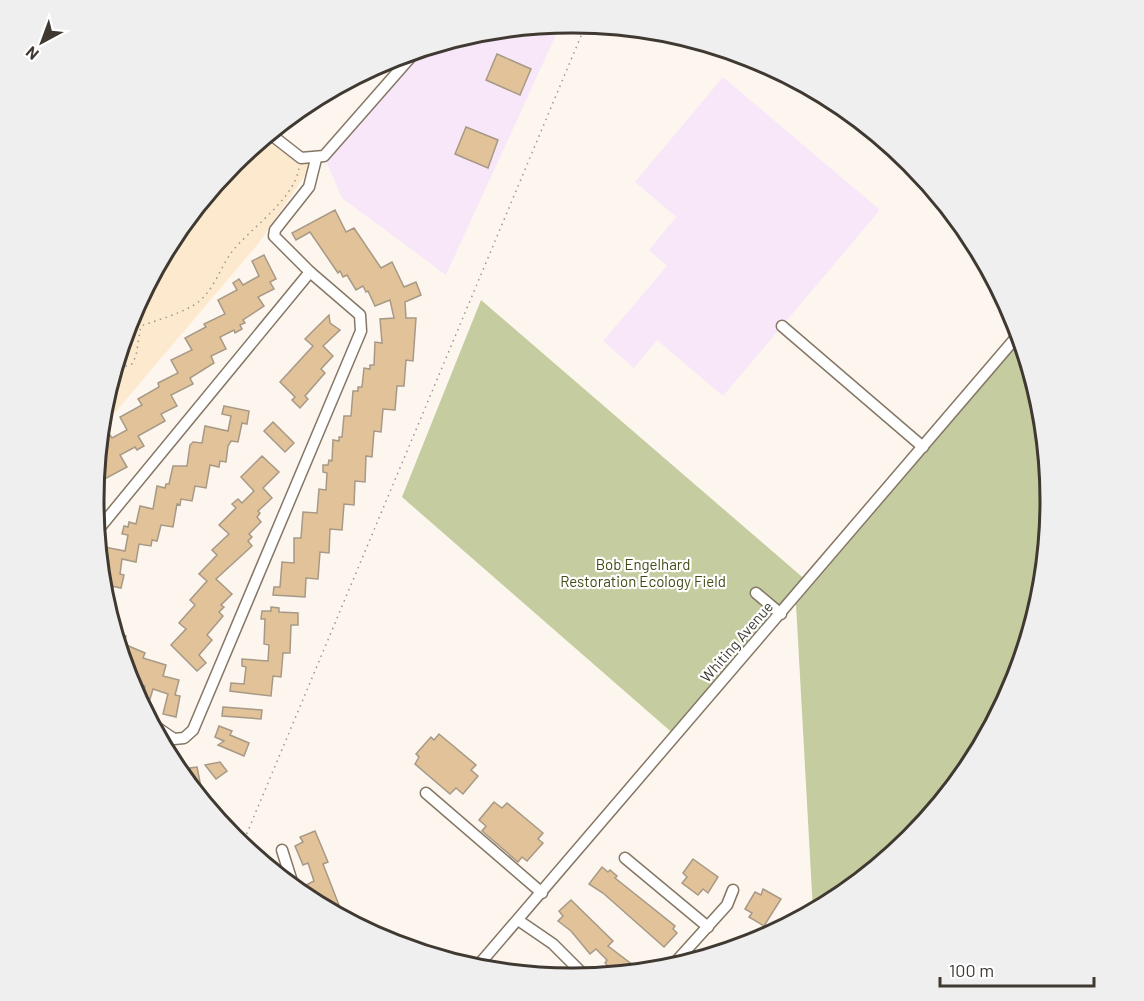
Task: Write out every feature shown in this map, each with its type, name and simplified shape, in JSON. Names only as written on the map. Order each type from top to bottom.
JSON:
[{"type":"street","points":[[276,139],[301,158],[316,159],[324,156],[404,65]]},
{"type":"street","points":[[168,736],[174,740],[184,738],[193,730],[361,331],[360,315],[310,273],[274,236],[275,230],[309,187],[316,159]]},
{"type":"street","points":[[105,521],[310,273]]},
{"type":"street","points":[[782,326],[923,447]]},
{"type":"street","name":"Whiting Avenue","points":[[484,959],[1012,342]]},
{"type":"street","points":[[756,593],[780,614]]},
{"type":"street","points":[[426,794],[542,893]]},
{"type":"street","points":[[282,850],[289,873]]},
{"type":"street","points":[[625,858],[708,927]]},
{"type":"street","points":[[683,954],[727,905],[734,890]]},
{"type":"street","points":[[519,920],[553,945],[577,968]]},
{"type":"path","points":[[246,836],[582,33]]},
{"type":"path","points":[[124,367],[132,364],[136,356],[141,325],[193,305],[206,296],[232,252],[285,195],[298,175],[301,158]]},
{"type":"shaded area","points":[[557,33],[446,275],[342,198],[324,156],[404,65],[451,49],[481,42]]},
{"type":"shaded area","points":[[723,77],[880,210],[723,396],[657,340],[634,368],[603,341],[667,266],[649,250],[676,217],[635,182]]},
{"type":"shaded area","points":[[277,138],[309,158],[306,174],[258,244],[112,416],[129,350],[167,267],[201,216],[221,192],[241,170]]},
{"type":"green space","name":"Bob Engelhard Restoration Ecology Field","points":[[481,300],[808,582],[676,736],[402,497]]},
{"type":"green space","points":[[1014,349],[1031,409],[1036,439],[1040,500],[1036,562],[1031,592],[1015,651],[977,734],[943,785],[903,831],[880,852],[857,871],[812,901],[796,604]]},
{"type":"building","points":[[497,54],[531,69],[520,95],[486,80]]},
{"type":"building","points":[[466,127],[498,140],[488,168],[455,154]]},
{"type":"building","points":[[335,210],[346,232],[354,228],[381,268],[392,262],[404,287],[416,282],[421,295],[405,302],[406,318],[416,318],[413,361],[406,360],[404,386],[397,386],[395,410],[383,409],[381,432],[374,431],[372,457],[366,456],[365,482],[355,481],[354,505],[344,504],[342,530],[330,529],[329,553],[320,552],[318,579],[306,578],[305,597],[273,595],[274,587],[280,587],[282,562],[294,563],[294,538],[301,538],[303,512],[317,513],[319,489],[326,490],[327,473],[323,472],[323,465],[328,465],[329,460],[332,461],[333,440],[339,441],[339,437],[342,437],[344,416],[351,416],[353,391],[358,391],[358,387],[362,387],[364,368],[370,369],[370,365],[374,365],[375,342],[382,343],[380,319],[394,318],[390,300],[375,306],[363,286],[356,290],[347,275],[343,277],[340,271],[338,273],[310,232],[296,240],[292,233]]},
{"type":"building","points":[[264,255],[276,279],[270,282],[274,289],[258,297],[264,306],[243,320],[245,323],[240,325],[242,329],[220,337],[226,349],[211,356],[214,363],[190,378],[193,384],[171,395],[177,406],[161,414],[165,421],[138,436],[144,446],[137,450],[135,447],[120,455],[127,467],[105,479],[109,436],[112,438],[127,430],[120,417],[142,405],[138,399],[159,387],[158,383],[178,373],[171,360],[192,350],[185,338],[206,327],[204,324],[225,314],[218,300],[237,290],[233,283],[239,279],[243,285],[259,276],[252,261]]},
{"type":"building","points":[[329,315],[330,323],[340,330],[323,346],[333,356],[321,369],[325,373],[305,396],[308,399],[300,408],[292,400],[295,397],[280,382],[313,346],[305,339]]},
{"type":"building","points":[[224,406],[249,411],[247,424],[242,423],[238,442],[231,441],[228,446],[226,462],[220,461],[219,467],[210,465],[206,488],[195,486],[192,501],[181,499],[180,505],[177,504],[173,527],[161,525],[157,541],[152,540],[151,546],[139,544],[136,562],[122,559],[120,574],[124,575],[121,588],[112,586],[107,547],[125,551],[128,535],[122,534],[124,526],[128,527],[129,522],[136,524],[140,506],[153,509],[157,486],[165,488],[166,484],[169,484],[173,466],[187,466],[190,445],[193,442],[202,443],[205,426],[228,431],[231,416],[222,414]]},
{"type":"building","points":[[273,422],[294,443],[285,452],[264,431]]},
{"type":"building","points":[[262,456],[279,472],[263,488],[272,498],[258,511],[260,513],[257,517],[261,522],[249,534],[252,537],[248,541],[252,546],[216,579],[232,594],[221,605],[224,607],[219,612],[223,616],[207,635],[212,640],[199,655],[206,663],[197,671],[171,645],[186,629],[179,623],[195,605],[190,600],[207,581],[199,574],[217,555],[212,550],[229,534],[219,525],[236,508],[232,504],[238,499],[242,503],[254,491],[241,477]]},
{"type":"building","points":[[271,607],[279,608],[279,612],[298,613],[298,625],[291,625],[290,653],[283,653],[281,677],[273,676],[271,696],[230,691],[231,683],[244,684],[246,667],[242,666],[242,659],[268,661],[269,645],[264,644],[265,619],[261,619],[262,611],[271,611]]},
{"type":"building","points":[[127,645],[145,653],[143,658],[166,665],[163,676],[179,680],[175,695],[180,696],[176,717],[163,714],[168,694],[153,689],[149,699]]},
{"type":"building","points":[[223,707],[262,710],[261,719],[222,716]]},
{"type":"building","points":[[219,726],[232,731],[230,735],[249,743],[244,756],[218,745],[224,741],[215,737]]},
{"type":"building","points":[[439,734],[476,765],[471,770],[478,776],[463,794],[456,788],[450,794],[415,764],[419,757],[416,754],[431,737],[434,740]]},
{"type":"building","points":[[220,762],[227,771],[216,779],[205,765]]},
{"type":"building","points":[[197,767],[201,785],[190,770],[190,768]]},
{"type":"building","points":[[494,802],[502,808],[507,803],[543,833],[538,839],[543,843],[527,861],[522,857],[518,862],[482,831],[486,826],[479,820]]},
{"type":"building","points":[[315,831],[328,862],[323,864],[339,906],[306,885],[314,881],[308,863],[303,865],[295,846],[303,842],[300,837]]},
{"type":"building","points":[[693,859],[718,877],[708,893],[703,889],[698,895],[682,883],[687,877],[683,873]]},
{"type":"building","points":[[602,867],[608,872],[610,870],[617,876],[615,878],[675,926],[673,929],[677,933],[664,947],[603,893],[589,884]]},
{"type":"building","points":[[763,889],[781,899],[764,926],[749,917],[752,913],[745,909],[755,892],[761,895]]},
{"type":"building","points":[[571,900],[613,941],[608,946],[632,964],[608,966],[605,963],[607,960],[596,949],[590,954],[571,931],[558,921],[563,916],[559,911]]}]
